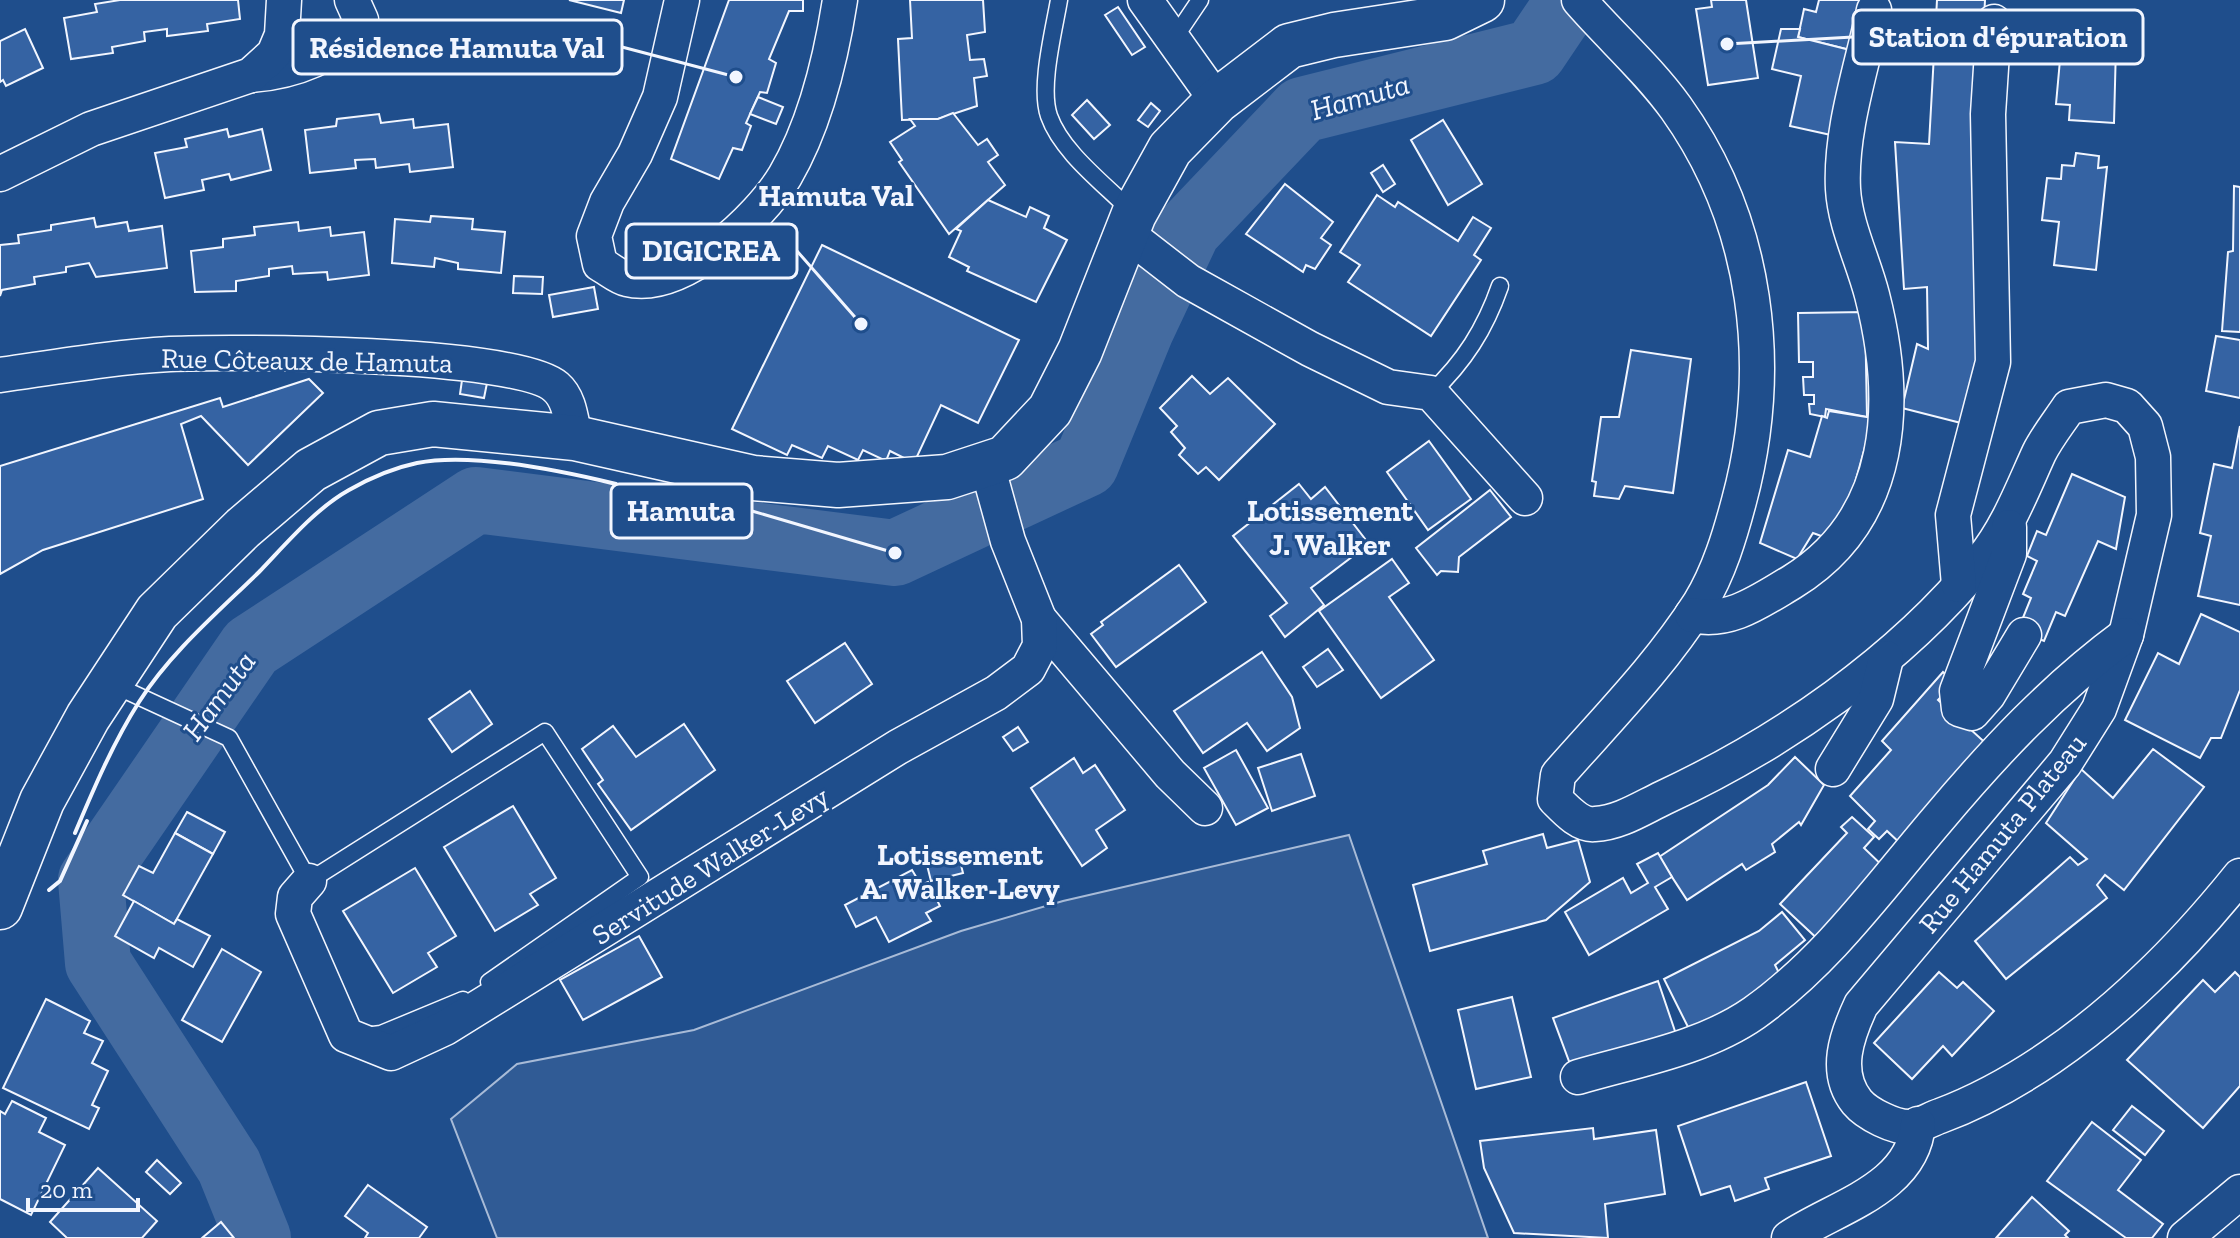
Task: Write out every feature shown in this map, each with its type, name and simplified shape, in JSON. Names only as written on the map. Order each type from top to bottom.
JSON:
[{"type":"main road","points":[[0,907],[42,801],[157,612],[243,528],[325,462],[379,433],[433,424],[575,438],[753,478],[838,485],[990,476],[1050,410],[1135,232],[1170,149],[1217,101],[1289,46],[1334,35],[1445,18],[1482,0]]},
{"type":"street","points":[[251,75],[274,54],[282,35],[284,0]]},
{"type":"street","points":[[0,174],[91,129],[251,75],[276,73],[331,51],[351,37],[361,20],[352,0]]},
{"type":"street","points":[[682,0],[660,97],[635,154],[607,202],[594,236],[600,264],[627,279],[659,278],[697,262],[727,242],[755,214],[785,176],[814,108],[840,0]]},
{"type":"street","points":[[1145,0],[1217,101]]},
{"type":"street","name":"Rue Hamuta Plateau","points":[[1585,6],[1634,55],[1677,110],[1713,172],[1743,244],[1757,319],[1758,393],[1748,468],[1728,542],[1692,615],[1661,662],[1558,775],[1555,799],[1572,815],[1592,825],[1622,817],[1682,789],[1756,748],[1886,658],[1983,559],[2009,518],[2041,450],[2069,407],[2106,400],[2127,406],[2145,426],[2153,457],[2154,515],[2126,635],[2099,709],[2065,763],[1861,1005],[1845,1038],[1844,1069],[1857,1102],[1878,1118],[1911,1127],[1961,1108],[2085,1032],[2146,980],[2240,876]]},
{"type":"street","points":[[1692,615],[1711,619],[1750,607],[1803,575],[1833,547],[1863,506],[1883,458],[1889,395],[1880,330],[1843,190],[1845,151],[1874,10]]},
{"type":"street","points":[[1959,585],[1953,546],[1953,515],[1993,362],[1988,114],[1994,22]]},
{"type":"street","points":[[1135,232],[1188,281],[1310,349],[1388,387],[1431,393],[1525,498]]},
{"type":"street","name":"Rue Côteaux de Hamuta","points":[[0,375],[170,354],[453,362],[513,371],[556,386],[568,404],[575,438]]},
{"type":"street","name":"Servitude Walker-Levy","points":[[353,1038],[391,1053],[445,1028],[898,747],[996,693],[1028,669],[1040,646],[1039,619],[1008,541],[990,476]]},
{"type":"street","points":[[2009,518],[2009,554],[1957,691],[1959,709],[1972,713],[1988,695],[2024,635]]},
{"type":"street","points":[[1039,619],[1170,774],[1205,808]]},
{"type":"street","points":[[1578,1077],[1698,1041],[1752,1014],[1810,967],[1871,902],[2006,742],[2082,667],[2126,635]]},
{"type":"street","points":[[1833,769],[1876,699],[1886,658]]},
{"type":"street","points":[[309,881],[295,897],[293,914],[346,1035],[353,1038]]},
{"type":"street","points":[[1789,1238],[1886,1183],[1916,1145],[1918,1124]]},
{"type":"street","points":[[2185,1238],[2240,1192]]},
{"type":"lane","points":[[1059,0],[1048,68],[1048,114],[1062,140],[1135,232]]},
{"type":"lane","points":[[1173,40],[1200,0]]},
{"type":"lane","points":[[1431,393],[1461,364],[1490,316],[1500,286]]},
{"type":"lane","points":[[111,683],[229,738],[309,881],[545,732],[640,877],[460,1002],[381,1034],[353,1038]]},
{"type":"shaded area","points":[[1349,835],[1488,1238],[497,1238],[451,1119],[517,1064],[694,1030],[961,931],[1063,901]]},
{"type":"building","points":[[120,0],[238,0],[240,19],[207,24],[208,31],[167,36],[167,29],[144,32],[145,41],[112,47],[113,53],[71,59],[64,18],[97,12],[95,4]]},
{"type":"building","points":[[569,0],[624,0],[621,13]]},
{"type":"building","points":[[729,0],[803,0],[803,11],[789,11],[769,59],[776,63],[767,93],[760,92],[746,123],[751,126],[742,150],[733,148],[719,179],[671,159]]},
{"type":"building","points":[[910,0],[983,0],[985,32],[967,35],[970,60],[984,59],[987,76],[974,78],[977,106],[938,119],[902,120],[898,39],[912,38]]},
{"type":"building","points":[[1711,0],[1746,0],[1758,78],[1708,85],[1696,9],[1712,7]]},
{"type":"building","points":[[1819,0],[1871,0],[1858,52],[1798,37],[1804,9],[1816,12]]},
{"type":"building","points":[[1937,0],[1985,0],[1975,194],[1982,341],[1961,423],[1902,408],[1917,344],[1928,349],[1927,287],[1904,289],[1895,142],[1929,144]]},
{"type":"building","points":[[1118,7],[1145,47],[1132,55],[1105,15]]},
{"type":"building","points":[[25,29],[43,68],[6,86],[3,80],[0,82],[0,41]]},
{"type":"building","points":[[1781,29],[1800,29],[1798,37],[1858,52],[1840,137],[1790,126],[1801,76],[1772,69]]},
{"type":"building","points":[[2073,44],[2116,46],[2114,123],[2069,120],[2070,105],[2056,104],[2060,60],[2072,61]]},
{"type":"building","points":[[758,97],[783,107],[776,124],[750,114]]},
{"type":"building","points":[[1087,100],[1110,125],[1094,139],[1072,115]]},
{"type":"building","points":[[1151,103],[1160,111],[1148,127],[1138,120]]},
{"type":"building","points":[[953,113],[978,145],[987,139],[998,155],[988,162],[1005,185],[949,234],[899,162],[902,160],[890,142],[915,126],[910,119],[938,119]]},
{"type":"building","points":[[379,114],[381,123],[413,119],[414,128],[448,124],[453,167],[410,172],[409,164],[376,168],[375,159],[355,160],[356,168],[310,173],[305,130],[336,126],[337,119]]},
{"type":"building","points":[[1443,120],[1482,184],[1448,205],[1411,140]]},
{"type":"building","points":[[227,129],[229,137],[262,129],[271,170],[231,180],[229,174],[202,180],[204,190],[165,198],[155,153],[187,147],[185,139]]},
{"type":"building","points":[[2076,153],[2099,156],[2098,168],[2107,167],[2096,270],[2054,265],[2059,222],[2042,220],[2047,178],[2061,179],[2062,165],[2074,166]]},
{"type":"building","points":[[1383,165],[1395,184],[1383,192],[1371,173]]},
{"type":"building","points":[[1285,184],[1333,222],[1321,238],[1331,245],[1315,269],[1306,265],[1303,272],[1246,234]]},
{"type":"building","points":[[2234,186],[2240,187],[2240,332],[2222,331],[2228,252],[2233,251]]},
{"type":"building","points":[[1377,195],[1395,207],[1398,202],[1458,241],[1473,217],[1491,228],[1474,255],[1481,260],[1431,336],[1348,282],[1360,265],[1340,252]]},
{"type":"building","points":[[988,200],[1026,217],[1030,207],[1049,216],[1044,228],[1067,240],[1036,302],[967,271],[969,267],[949,257],[961,231],[956,229]]},
{"type":"building","points":[[431,216],[473,219],[472,229],[505,232],[501,273],[458,269],[458,263],[435,258],[434,267],[392,263],[395,219],[430,222]]},
{"type":"building","points":[[94,218],[96,227],[127,222],[129,231],[162,226],[167,268],[96,277],[89,263],[66,267],[66,272],[34,277],[35,284],[2,290],[0,296],[0,245],[19,243],[18,235],[51,230],[51,225]]},
{"type":"building","points":[[298,222],[299,231],[330,227],[331,236],[364,232],[369,275],[328,280],[327,272],[293,274],[292,266],[269,269],[269,276],[236,281],[236,291],[195,292],[191,251],[223,247],[223,239],[255,235],[254,227]]},
{"type":"building","points":[[822,245],[1019,340],[978,423],[941,405],[914,463],[890,451],[886,461],[863,450],[858,460],[828,446],[822,458],[792,445],[787,455],[732,429]]},
{"type":"building","points":[[514,276],[543,277],[542,294],[513,293]]},
{"type":"building","points":[[594,287],[598,309],[553,317],[549,295]]},
{"type":"building","points":[[1865,312],[1867,417],[1826,409],[1825,417],[1810,414],[1809,404],[1814,404],[1814,395],[1804,395],[1803,377],[1813,377],[1813,362],[1799,362],[1798,313]]},
{"type":"building","points":[[2216,336],[2240,340],[2240,398],[2206,391]]},
{"type":"building","points":[[1631,350],[1691,359],[1673,493],[1625,486],[1619,499],[1594,496],[1596,482],[1592,481],[1601,417],[1619,417]]},
{"type":"building","points":[[1192,376],[1210,394],[1228,378],[1275,424],[1219,480],[1206,467],[1198,474],[1179,455],[1185,448],[1171,432],[1177,426],[1160,408]]},
{"type":"building","points":[[309,379],[323,393],[248,465],[201,416],[181,424],[203,499],[43,550],[0,574],[0,466],[220,398],[223,407]]},
{"type":"building","points":[[462,380],[487,383],[484,398],[460,394]]},
{"type":"building","points":[[1829,411],[1873,418],[1848,508],[1824,537],[1813,533],[1797,559],[1760,543],[1788,450],[1810,457],[1822,416],[1827,418]]},
{"type":"building","points":[[2240,426],[2240,605],[2198,596],[2211,536],[2200,533],[2214,464],[2232,468]]},
{"type":"building","points":[[1429,441],[1471,499],[1428,530],[1387,472]]},
{"type":"building","points":[[2072,474],[2125,497],[2116,549],[2098,541],[2065,616],[2056,612],[2044,641],[2018,630],[2031,598],[2023,594],[2037,561],[2027,556],[2037,531],[2046,535]]},
{"type":"building","points":[[1299,484],[1311,499],[1325,487],[1369,544],[1311,588],[1324,605],[1285,637],[1270,616],[1287,603],[1233,536]]},
{"type":"building","points":[[1490,490],[1511,517],[1459,557],[1458,572],[1441,571],[1437,575],[1416,548]]},
{"type":"building","points":[[1392,559],[1409,583],[1389,597],[1434,660],[1381,698],[1319,611]]},
{"type":"building","points":[[1179,565],[1206,602],[1116,667],[1091,634],[1103,625],[1101,622]]},
{"type":"building","points":[[2201,614],[2240,632],[2240,690],[2221,738],[2211,738],[2200,758],[2125,720],[2158,653],[2179,664]]},
{"type":"building","points":[[845,643],[872,684],[815,723],[787,681]]},
{"type":"building","points":[[1328,649],[1343,670],[1317,687],[1303,667]]},
{"type":"building","points":[[1262,652],[1292,697],[1300,728],[1267,751],[1247,723],[1203,753],[1174,711]]},
{"type":"building","points":[[1943,672],[1954,683],[1938,700],[1990,747],[1902,845],[1887,831],[1879,839],[1868,829],[1875,821],[1850,796],[1891,750],[1882,741]]},
{"type":"building","points":[[470,691],[492,724],[452,752],[429,719]]},
{"type":"building","points":[[684,724],[715,770],[631,830],[598,784],[603,780],[582,749],[613,726],[636,757]]},
{"type":"building","points":[[1018,727],[1028,742],[1013,751],[1003,737]]},
{"type":"building","points":[[2153,749],[2204,787],[2124,890],[2105,875],[2097,885],[2107,898],[2006,979],[1975,941],[2070,857],[2078,865],[2087,859],[2046,823],[2081,769],[2113,798]]},
{"type":"building","points":[[1236,750],[1268,808],[1236,825],[1204,768]]},
{"type":"building","points":[[1301,754],[1315,796],[1272,811],[1258,768]]},
{"type":"building","points":[[1795,757],[1824,785],[1801,825],[1799,822],[1772,844],[1775,852],[1746,870],[1742,864],[1687,900],[1659,857],[1768,785]]},
{"type":"building","points":[[1074,758],[1083,773],[1095,765],[1125,810],[1096,830],[1107,848],[1082,866],[1031,788]]},
{"type":"building","points":[[513,806],[556,878],[530,894],[538,905],[495,931],[444,847]]},
{"type":"building","points":[[187,812],[225,832],[213,854],[175,833]]},
{"type":"building","points":[[1852,817],[1874,837],[1864,848],[1888,871],[1822,943],[1780,904],[1847,833],[1841,827]]},
{"type":"building","points":[[175,833],[213,854],[174,924],[123,895],[139,866],[153,873]]},
{"type":"building","points":[[1543,834],[1547,848],[1578,840],[1590,882],[1546,920],[1430,951],[1413,885],[1487,864],[1483,851]]},
{"type":"building","points":[[1658,853],[1672,877],[1655,887],[1668,909],[1589,955],[1565,912],[1623,878],[1631,893],[1648,883],[1637,864]]},
{"type":"building","points":[[959,857],[963,873],[931,881],[927,865]]},
{"type":"building","points":[[415,868],[456,936],[428,953],[437,967],[393,993],[343,911]]},
{"type":"building","points":[[912,870],[921,885],[928,882],[940,906],[926,913],[931,921],[889,942],[876,917],[856,927],[845,905]]},
{"type":"building","points":[[134,901],[174,924],[177,919],[210,936],[193,967],[159,948],[154,958],[115,936]]},
{"type":"building","points":[[1782,912],[1805,940],[1775,965],[1784,983],[1690,1031],[1664,979],[1759,931]]},
{"type":"building","points":[[639,936],[662,977],[583,1020],[560,980]]},
{"type":"building","points":[[222,949],[261,972],[222,1042],[182,1020]]},
{"type":"building","points":[[1939,972],[1957,988],[1963,982],[1994,1011],[1952,1056],[1943,1046],[1912,1079],[1874,1043]]},
{"type":"building","points":[[2235,972],[2240,977],[2240,1086],[2203,1128],[2127,1060],[2203,980],[2215,992]]},
{"type":"building","points":[[1658,981],[1677,1037],[1573,1072],[1553,1018]]},
{"type":"building","points":[[1512,997],[1531,1077],[1476,1089],[1458,1010]]},
{"type":"building","points":[[46,999],[90,1021],[84,1033],[103,1041],[92,1063],[108,1071],[92,1105],[99,1108],[89,1129],[3,1088]]},
{"type":"building","points":[[1806,1082],[1831,1156],[1765,1178],[1769,1189],[1735,1201],[1730,1186],[1701,1195],[1678,1126]]},
{"type":"building","points":[[12,1101],[46,1118],[39,1132],[65,1145],[31,1215],[0,1199],[0,1111],[5,1114]]},
{"type":"building","points":[[2132,1106],[2164,1131],[2145,1155],[2113,1130]]},
{"type":"building","points":[[2092,1122],[2141,1160],[2118,1190],[2163,1224],[2152,1238],[2126,1238],[2047,1181]]},
{"type":"building","points":[[1593,1128],[1594,1139],[1656,1130],[1665,1194],[1605,1204],[1608,1238],[1514,1233],[1484,1168],[1480,1141]]},
{"type":"building","points":[[157,1160],[181,1183],[170,1194],[146,1172]]},
{"type":"building","points":[[98,1168],[157,1221],[142,1238],[67,1238],[50,1222]]},
{"type":"building","points":[[368,1185],[427,1227],[419,1238],[365,1238],[368,1233],[345,1216]]},
{"type":"building","points":[[2032,1197],[2069,1231],[2065,1235],[2068,1238],[1996,1238]]},
{"type":"building","points":[[221,1222],[234,1238],[202,1238]]},
{"type":"waterway","name":"Hamuta","points":[[258,1238],[229,1166],[98,963],[91,880],[251,647],[476,500],[895,553],[1086,464],[1141,330],[1188,230],[1302,110],[1534,52],[1569,0]]},
{"type":"wall","points":[[75,833],[112,750],[151,684],[195,634],[301,528],[336,498],[390,471],[439,460],[489,461],[544,469],[616,484],[620,490]]},
{"type":"wall","points":[[49,890],[60,881],[87,821]]},
{"type":"place","name":"Station d'épuration","points":[[1727,44]]},
{"type":"place","name":"Résidence Hamuta Val","points":[[736,77]]},
{"type":"place","name":"DIGICREA","points":[[861,324]]},
{"type":"place","name":"Hamuta","points":[[895,553]]},
{"type":"district","name":"Hamuta Val","points":[[836,196]]},
{"type":"district","name":"Lotissement J. Walker","points":[[1330,528]]},
{"type":"district","name":"Lotissement A. Walker-Levy","points":[[960,872]]}]
